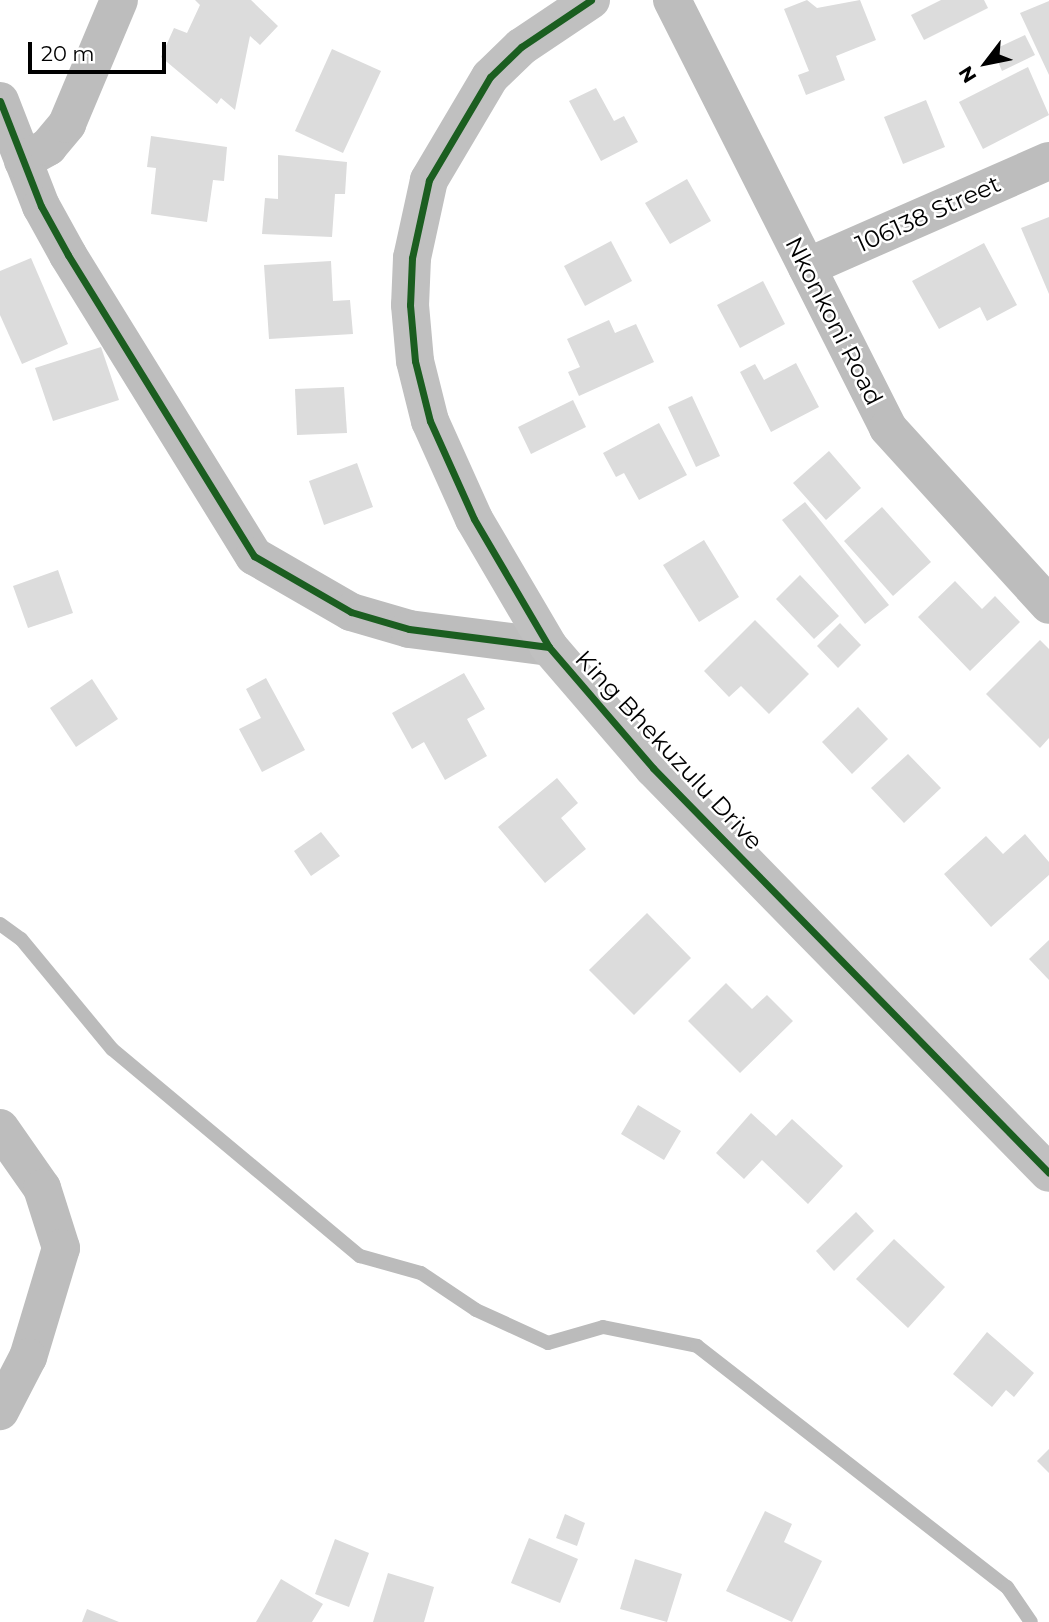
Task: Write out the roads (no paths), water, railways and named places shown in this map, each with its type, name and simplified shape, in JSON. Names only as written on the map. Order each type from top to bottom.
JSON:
[{"type":"street","points":[[23,161],[48,147],[67,124],[119,0]]},
{"type":"street","name":"King Bhekuzulu Drive","points":[[591,0],[521,47],[477,97],[429,180],[412,258],[415,361],[430,421],[474,519],[549,647],[653,768],[1049,1173]]},
{"type":"street","name":"Nkonkoni Road","points":[[672,0],[888,428],[1049,605]]},
{"type":"street","points":[[0,101],[41,206],[102,314],[254,556],[351,612],[409,629],[549,647]]},
{"type":"street","name":"106138 Street","points":[[807,267],[1049,161]]},
{"type":"street","points":[[0,1128],[42,1188],[61,1248],[28,1357],[0,1410]]},
{"type":"waterway","points":[[0,924],[21,939],[112,1049],[360,1256],[421,1273],[476,1310],[548,1343],[603,1327],[697,1346],[1007,1587],[1031,1622]]}]
